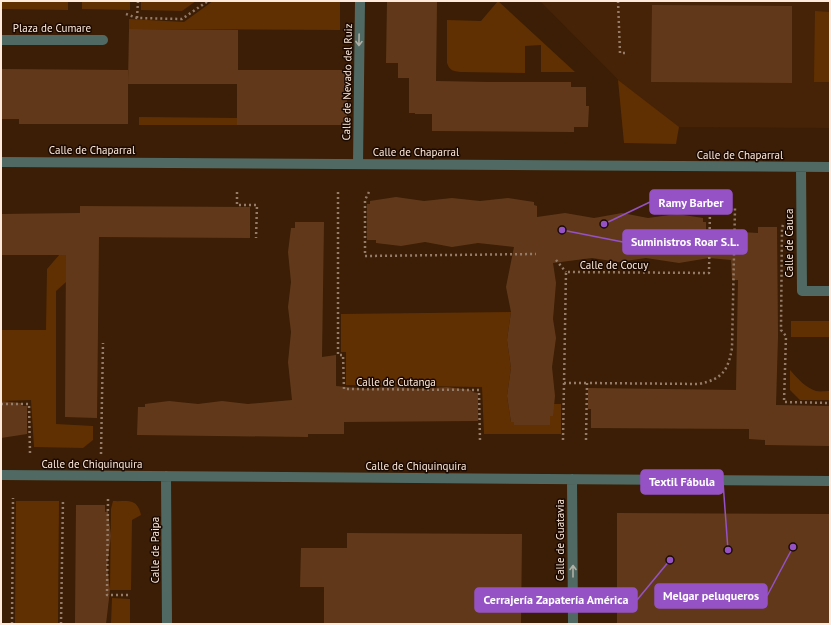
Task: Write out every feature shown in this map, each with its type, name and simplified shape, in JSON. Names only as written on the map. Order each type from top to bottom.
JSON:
[{"type":"street","name":"Calle de Nevado del Ruiz","points":[[358,164],[360,1]]},
{"type":"street","name":"Plaza de Cumare","points":[[1,40],[103,40]]},
{"type":"street","name":"Calle de Chaparral","points":[[1,162],[830,167]]},
{"type":"street","name":"Calle de Cauca","points":[[801,167],[802,291],[830,292]]},
{"type":"street","name":"Calle de Chiquinquira","points":[[1,475],[830,481]]},
{"type":"street","name":"Calle de Paipa","points":[[166,476],[167,624]]},
{"type":"street","name":"Calle de Guatavia","points":[[572,479],[573,624]]},
{"type":"path","points":[[137,18],[138,1]]},
{"type":"path","points":[[126,14],[137,18],[182,19],[208,1]]},
{"type":"path","points":[[618,1],[620,53],[627,53]]},
{"type":"path","points":[[237,192],[237,205],[257,205],[256,238]]},
{"type":"path","name":"Calle de Cutanga","points":[[338,192],[338,355],[343,355],[344,389],[479,390],[480,441]]},
{"type":"path","points":[[369,192],[365,200],[365,256],[536,254]]},
{"type":"path","name":"Calle de Cocuy","points":[[563,440],[566,272],[708,273],[710,208]]},
{"type":"path","points":[[564,383],[699,384],[710,382],[722,374],[728,366],[732,348],[735,208]]},
{"type":"path","points":[[784,222],[782,228],[781,330],[786,336],[784,402],[830,403]]},
{"type":"path","points":[[556,260],[566,272]]},
{"type":"path","points":[[101,454],[103,343]]},
{"type":"path","points":[[586,440],[587,383]]},
{"type":"path","points":[[1,404],[29,404],[30,453]]},
{"type":"path","points":[[12,624],[13,498]]},
{"type":"path","points":[[61,624],[63,499]]},
{"type":"path","points":[[108,499],[107,595],[128,595]]},
{"type":"shaded area","points":[[1,1],[68,1],[68,10],[1,9]]},
{"type":"shaded area","points":[[82,1],[130,1],[130,10],[82,9]]},
{"type":"shaded area","points":[[141,1],[196,1],[182,11],[141,10]]},
{"type":"shaded area","points":[[213,1],[340,1],[340,30],[129,29],[129,19],[184,22]]},
{"type":"shaded area","points":[[498,1],[575,72],[541,72],[541,45],[525,46],[525,73],[461,72],[451,69],[447,63],[447,20],[481,21]]},
{"type":"shaded area","points":[[540,1],[830,1],[830,128],[665,127]]},
{"type":"shaded area","points":[[815,11],[830,12],[830,82],[814,82]]},
{"type":"shaded area","points":[[618,80],[679,127],[676,144],[624,143]]},
{"type":"shaded area","points":[[139,117],[237,118],[237,125],[139,125]]},
{"type":"shaded area","points":[[66,247],[66,282],[56,291],[56,424],[93,426],[93,440],[83,448],[34,447],[31,400],[1,401],[1,330],[46,330],[47,269]]},
{"type":"shaded area","points":[[511,312],[507,340],[511,368],[507,396],[511,422],[514,422],[514,424],[550,416],[554,404],[561,404],[561,434],[484,434],[482,387],[346,385],[346,352],[341,352],[341,314]]},
{"type":"shaded area","points":[[791,321],[830,321],[830,337],[791,337]]},
{"type":"shaded area","points":[[790,370],[812,390],[830,391],[830,400],[800,400],[790,390]]},
{"type":"shaded area","points":[[16,501],[59,501],[58,624],[15,624]]},
{"type":"shaded area","points":[[113,501],[127,501],[134,503],[137,505],[141,515],[132,520],[131,590],[110,590],[111,509]]},
{"type":"shaded area","points":[[112,598],[130,599],[130,624],[111,624]]},
{"type":"building","points":[[387,1],[437,1],[436,81],[571,82],[571,87],[586,87],[586,106],[589,106],[588,127],[574,127],[574,132],[432,131],[432,114],[409,113],[409,78],[398,78],[398,63],[386,63]]},
{"type":"building","points":[[652,5],[792,6],[792,83],[651,82]]},
{"type":"building","points":[[129,29],[238,30],[238,70],[347,70],[347,125],[237,125],[237,84],[128,84],[128,124],[19,124],[19,119],[1,119],[1,69],[128,70],[128,83]]},
{"type":"building","points":[[396,197],[424,201],[452,198],[480,201],[508,198],[534,202],[534,205],[537,206],[537,217],[565,213],[594,218],[622,213],[648,218],[677,214],[703,218],[703,222],[706,222],[706,230],[758,233],[758,227],[777,227],[778,336],[776,405],[830,406],[830,446],[765,445],[765,440],[749,439],[749,429],[591,428],[591,409],[588,409],[588,388],[736,390],[738,280],[732,280],[731,260],[709,258],[679,263],[646,258],[618,262],[592,258],[553,263],[556,283],[553,319],[556,338],[552,367],[555,396],[553,416],[550,416],[550,425],[514,425],[514,422],[511,422],[507,396],[511,368],[507,340],[511,312],[506,287],[514,247],[478,243],[452,247],[425,242],[401,246],[376,243],[376,240],[367,240],[367,204],[370,204],[370,201]]},
{"type":"building","points":[[80,206],[250,207],[250,238],[99,237],[97,418],[65,417],[66,255],[1,255],[1,214],[80,213]]},
{"type":"building","points":[[295,222],[324,222],[322,357],[336,355],[336,386],[368,389],[392,386],[417,389],[447,387],[471,390],[472,392],[478,393],[478,421],[344,422],[344,434],[308,434],[308,437],[137,435],[138,407],[145,407],[145,404],[169,401],[198,404],[222,401],[248,404],[292,400],[288,362],[291,332],[288,307],[291,282],[288,252],[291,228],[295,228]]},
{"type":"building","points":[[1,401],[21,403],[21,406],[27,406],[27,434],[1,438]]},
{"type":"building","points":[[76,505],[105,505],[105,512],[108,511],[111,536],[107,566],[110,590],[106,624],[75,624]]},
{"type":"building","points":[[617,513],[830,514],[830,624],[617,624]]},
{"type":"building","points":[[347,533],[522,534],[521,624],[324,624],[324,587],[300,587],[301,548],[347,548]]},
{"type":"place","name":"Ramy Barber","points":[[604,224]]},
{"type":"place","name":"Suministros Roar S.L.","points":[[562,230]]},
{"type":"place","name":"Melgar peluqueros","points":[[793,547]]},
{"type":"place","name":"Textil Fábula","points":[[728,550]]},
{"type":"place","name":"Cerrajería Zapatería América","points":[[670,560]]}]
